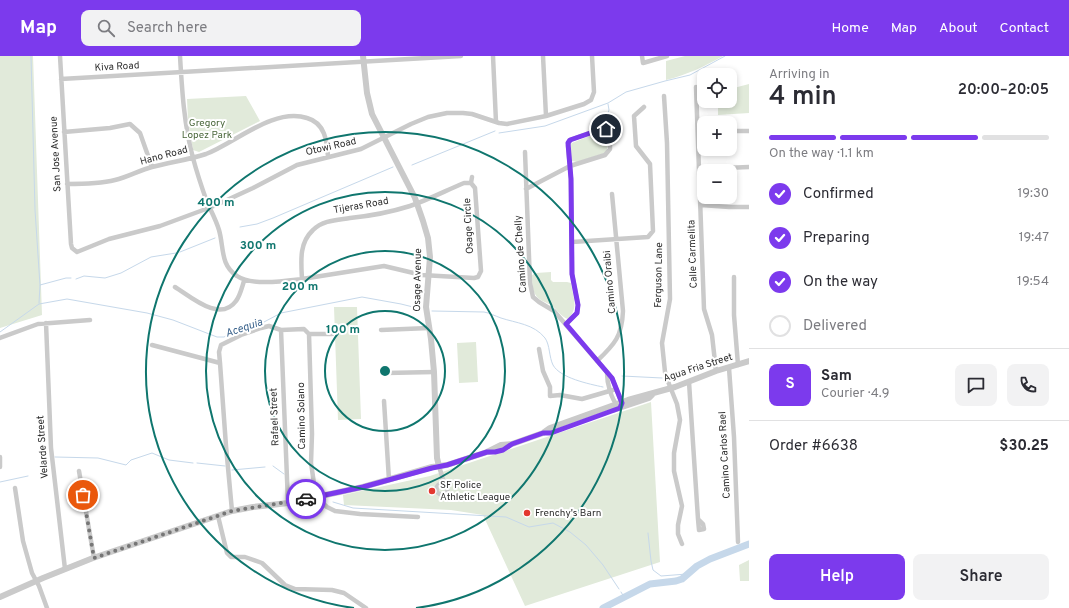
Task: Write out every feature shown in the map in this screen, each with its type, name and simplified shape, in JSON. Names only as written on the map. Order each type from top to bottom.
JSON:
[{"type":"street","name":"San Jose Avenue","points":[[60,56],[71,244],[74,251]]},
{"type":"street","points":[[180,56],[184,114],[193,157],[209,207],[219,230],[223,257],[226,265],[234,275],[244,281],[260,282],[302,279],[384,266],[422,275],[429,275]]},
{"type":"street","name":"Kiva Road","points":[[61,79],[365,59],[461,56]]},
{"type":"street","points":[[493,56],[496,122]]},
{"type":"street","points":[[542,56],[546,116]]},
{"type":"street","name":"Otowi Road","points":[[74,251],[81,251],[109,239],[165,224],[253,188],[297,165],[361,150],[421,119],[440,114],[458,113],[472,114],[506,124],[546,116],[584,104],[591,100],[594,92],[592,56]]},
{"type":"street","points":[[642,56],[642,63],[667,56]]},
{"type":"street","name":"Osage Avenue","points":[[365,59],[366,82],[370,109],[417,203],[424,221],[428,238],[430,257],[426,307],[434,372],[437,458],[439,466]]},
{"type":"street","name":"Calle Carmelita","points":[[696,87],[697,116]]},
{"type":"street","name":"Ferguson Lane","points":[[664,96],[667,143],[670,300],[662,343],[665,372],[677,404],[680,420],[674,453],[674,471],[682,506],[678,530],[682,544]]},
{"type":"street","points":[[572,242],[648,237],[653,231],[650,164],[636,146],[634,116],[644,107]]},
{"type":"street","name":"Hano Road","points":[[67,184],[100,183],[116,180],[152,167],[212,151],[266,122],[297,116],[315,122],[321,128],[327,141],[328,157]]},
{"type":"street","points":[[64,132],[110,128],[130,124],[140,133],[152,167]]},
{"type":"street","points":[[526,189],[570,166],[605,156],[610,149],[610,130],[603,128],[570,140],[568,146],[570,166],[572,274],[578,305],[577,313],[566,324]]},
{"type":"street","points":[[737,131],[749,131]]},
{"type":"street","name":"Camino de Chelly","points":[[525,152],[530,283],[533,297],[554,311],[612,378],[619,405]]},
{"type":"street","points":[[737,167],[749,167]]},
{"type":"street","points":[[471,183],[472,177]]},
{"type":"street","name":"Osage Circle","points":[[417,203],[464,183],[471,183],[476,190],[481,271],[480,276],[474,278],[429,275]]},
{"type":"street","name":"Camino Oraibi","points":[[598,362],[618,337],[622,325],[623,311],[612,194]]},
{"type":"street","name":"Tijeras Road","points":[[302,279],[301,256],[303,245],[307,236],[316,227],[329,221],[377,214],[417,203]]},
{"type":"street","points":[[701,204],[729,207],[749,207]]},
{"type":"street","name":"Calle Carmelita","points":[[701,204],[704,310],[712,335],[716,371]]},
{"type":"street","points":[[734,277],[734,315],[738,365]]},
{"type":"street","points":[[175,287],[207,307],[214,310],[221,310],[230,307],[235,302],[244,281]]},
{"type":"street","points":[[0,338],[35,324],[90,320]]},
{"type":"street","name":"Velarde Street","points":[[46,322],[51,448],[65,569]]},
{"type":"street","points":[[232,511],[220,363],[221,345],[269,326],[280,330],[304,329],[309,334],[332,334]]},
{"type":"street","points":[[381,330],[429,328]]},
{"type":"street","name":"Rafael Street","points":[[280,330],[288,503]]},
{"type":"street","name":"Camino Solano","points":[[309,334],[312,463],[316,497]]},
{"type":"street","points":[[152,345],[220,363]]},
{"type":"street","points":[[539,349],[543,371],[550,388],[550,396],[560,395],[582,399],[616,389]]},
{"type":"street","name":"Agua Fria Street","points":[[0,597],[94,558],[232,511],[288,503],[316,497],[447,465],[487,452],[503,450],[512,444],[543,433],[551,433],[619,405],[649,398],[653,393],[749,361]]},
{"type":"street","name":"Camino Carlos Rael","points":[[729,368],[734,437],[738,542]]},
{"type":"street","points":[[386,373],[434,372]]},
{"type":"street","name":"Camino de Chelly","points":[[607,373],[610,391],[619,405]]},
{"type":"street","points":[[689,382],[698,519]]},
{"type":"street","points":[[384,401],[389,480]]},
{"type":"street","points":[[0,457],[0,467]]},
{"type":"street","points":[[439,466],[444,483]]},
{"type":"street","points":[[79,471],[94,558]]},
{"type":"street","points":[[15,488],[24,541],[32,573],[47,608]]},
{"type":"street","points":[[316,497],[326,507],[335,511],[418,517]]},
{"type":"street","points":[[218,516],[227,553],[231,557],[245,557],[262,563],[285,585],[295,589],[332,590],[344,593],[366,608]]},
{"type":"green space","points":[[0,56],[33,56],[42,315],[0,328]]},
{"type":"green space","points":[[685,56],[723,56],[697,68],[696,70],[666,80],[666,61]]},
{"type":"green space","points":[[749,84],[749,113],[718,115],[718,108],[737,108],[737,87]]},
{"type":"green space","name":"Gregory Lopez Park","points":[[246,96],[260,121],[199,152],[193,150],[188,121],[187,99]]},
{"type":"green space","points":[[599,132],[605,134],[607,139],[608,146],[605,153],[577,162],[572,161],[570,147],[572,143]]},
{"type":"green space","points":[[551,272],[551,280],[553,282],[571,283],[574,306],[568,319],[563,317],[551,305],[536,296],[534,292],[532,275],[536,273]]},
{"type":"green space","points":[[334,307],[357,307],[361,419],[338,420]]},
{"type":"green space","points":[[476,342],[478,382],[459,383],[457,343]]},
{"type":"green space","points":[[651,402],[660,562],[525,606],[483,515],[451,510],[344,505],[343,495],[430,476]]},
{"type":"green space","points":[[749,560],[749,581],[740,581],[739,565]]},
{"type":"waterway","points":[[31,56],[35,210],[40,285]]},
{"type":"waterway","points":[[499,133],[545,126],[608,103],[626,92],[690,75],[725,56]]},
{"type":"waterway","points":[[604,126],[609,110],[608,104]]},
{"type":"waterway","points":[[412,165],[495,131]]},
{"type":"waterway","points":[[240,227],[257,224],[273,218],[393,167]]},
{"type":"waterway","points":[[180,252],[215,238]]},
{"type":"waterway","points":[[76,279],[84,276],[105,278],[121,273],[151,257],[176,253]]},
{"type":"waterway","points":[[39,303],[40,285],[71,278]]},
{"type":"waterway","name":"Acequia","points":[[0,332],[39,304],[67,299],[147,313],[173,320],[217,337],[224,337],[245,326],[264,322],[281,313],[362,297],[421,309]]},
{"type":"waterway","name":"Acequia","points":[[432,311],[484,312],[530,327],[541,333],[545,338],[553,365],[557,370],[575,380],[603,387]]},
{"type":"waterway","points":[[622,376],[662,378]]},
{"type":"waterway","points":[[55,457],[98,458],[126,465],[131,460],[152,453],[169,460],[193,463]]},
{"type":"waterway","points":[[197,463],[225,466]]},
{"type":"waterway","points":[[273,466],[284,474]]},
{"type":"waterway","points":[[232,470],[265,467]]},
{"type":"waterway","points":[[0,482],[28,476]]},
{"type":"waterway","points":[[333,502],[353,508],[506,517],[529,527],[553,523],[570,532],[586,545],[603,565],[619,589]]},
{"type":"waterway","name":"Acequia","points":[[648,533],[653,570],[661,576],[687,574]]},
{"type":"waterway","points":[[603,608],[650,584],[682,579],[697,566],[710,559],[749,544]]},
{"type":"waterway","points":[[621,592],[624,597]]},
{"type":"way so far","points":[[83,495],[94,558],[232,511],[306,499]]},
{"type":"place","name":"SF Police Athletic League","points":[[432,491]]},
{"type":"place","name":"Frenchy's Barn","points":[[527,513]]},
{"type":"route","points":[[306,499],[363,487],[447,465],[487,452],[503,450],[512,444],[543,433],[551,433],[620,408],[622,403],[612,378],[566,324],[577,313],[578,305],[572,274],[571,179],[568,143],[570,140],[603,128],[606,129]]}]
